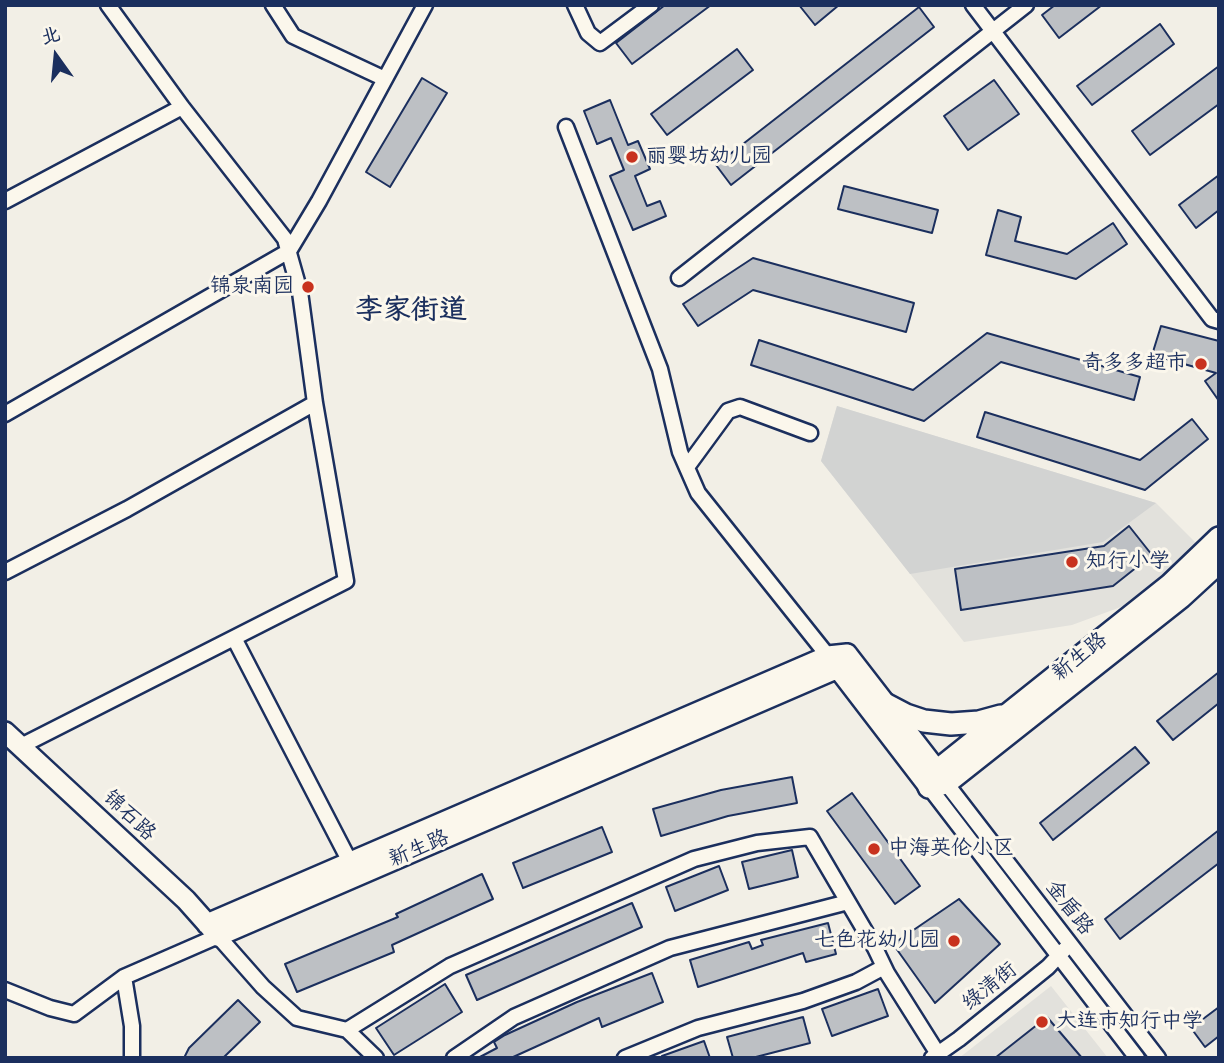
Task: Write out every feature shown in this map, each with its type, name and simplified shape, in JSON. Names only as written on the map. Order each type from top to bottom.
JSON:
[{"type":"main road","name":"新生路","points":[[938,780],[1010,713],[1170,584],[1219,538]]},
{"type":"main road","name":"新生路","points":[[938,780],[1181,597],[1219,562]]},
{"type":"main road","points":[[885,704],[924,721],[951,724],[979,722],[1010,713]]},
{"type":"street","points":[[21,746],[346,581],[315,403],[300,292],[285,239],[182,107],[108,5]]},
{"type":"street","points":[[273,5],[293,36],[385,79]]},
{"type":"street","points":[[5,414],[289,251],[425,5]]},
{"type":"street","points":[[575,5],[587,33],[600,43],[651,5]]},
{"type":"street","points":[[973,5],[1212,319],[1219,321]]},
{"type":"street","points":[[679,278],[1026,5]]},
{"type":"street","points":[[5,201],[182,107]]},
{"type":"street","points":[[566,127],[660,369],[680,452],[698,493],[938,780]]},
{"type":"street","points":[[5,572],[127,509],[315,403]]},
{"type":"street","points":[[687,467],[728,411],[740,407],[810,433]]},
{"type":"street","points":[[234,638],[350,862]]},
{"type":"street","points":[[838,659],[885,704],[938,780]]},
{"type":"street","name":"新生路","points":[[5,990],[50,1008],[74,1014],[124,976],[350,862],[838,659]]},
{"type":"street","name":"新生路","points":[[213,930],[838,659]]},
{"type":"street","name":"锦石路","points":[[5,732],[186,900],[213,930]]},
{"type":"street","name":"金盾路","points":[[938,780],[1158,1058]]},
{"type":"street","name":"金盾路","points":[[938,780],[1059,956],[1138,1058]]},
{"type":"street","points":[[347,1030],[450,966],[694,859],[757,843],[810,837],[935,1056]]},
{"type":"street","points":[[454,1058],[514,1017],[670,948],[848,902]]},
{"type":"street","points":[[213,930],[263,987],[297,1018],[347,1030],[376,1058]]},
{"type":"street","name":"绿清街","points":[[935,1056],[959,1039],[1070,944]]},
{"type":"street","points":[[625,1058],[698,1028],[803,1001],[856,982],[884,967]]},
{"type":"street","points":[[124,976],[132,1026],[132,1058]]},
{"type":"shaded area","points":[[837,406],[1156,503],[1198,545],[1129,604],[1072,625],[964,642],[821,461]]},
{"type":"shaded area","points":[[837,406],[1156,503],[1103,542],[910,574],[821,461]]},
{"type":"shaded area","name":"大连市知行中学","points":[[1051,986],[1108,1058],[959,1058]]},
{"type":"building","points":[[665,5],[711,5],[632,64],[616,43]]},
{"type":"building","points":[[799,5],[839,5],[815,25]]},
{"type":"building","points":[[1055,5],[1102,5],[1059,38],[1042,15]]},
{"type":"building","points":[[919,7],[934,27],[731,185],[716,165]]},
{"type":"building","points":[[1160,24],[1174,44],[1092,105],[1077,86]]},
{"type":"building","points":[[737,49],[753,70],[667,135],[651,114]]},
{"type":"building","points":[[1219,66],[1219,104],[1150,155],[1132,131]]},
{"type":"building","points":[[422,78],[447,93],[390,187],[366,172]]},
{"type":"building","points":[[994,80],[1019,114],[968,150],[944,116]]},
{"type":"building","name":"丽婴坊幼儿园","points":[[610,100],[628,145],[638,141],[650,169],[635,176],[647,206],[660,201],[666,216],[633,230],[610,176],[624,170],[611,138],[597,144],[584,111]]},
{"type":"building","points":[[1219,175],[1219,210],[1196,228],[1179,205]]},
{"type":"building","points":[[844,186],[938,210],[932,233],[838,209]]},
{"type":"building","points":[[998,210],[1021,217],[1015,241],[1067,254],[1113,223],[1127,244],[1076,279],[986,255]]},
{"type":"building","points":[[753,258],[914,303],[906,332],[753,290],[698,326],[683,304]]},
{"type":"building","name":"奇多多超市","points":[[1161,326],[1219,341],[1219,401],[1205,381],[1216,373],[1152,355]]},
{"type":"building","points":[[987,333],[1140,377],[1134,400],[1001,362],[924,421],[751,365],[759,340],[913,390]]},
{"type":"building","points":[[985,412],[1140,460],[1192,419],[1208,439],[1145,490],[977,437]]},
{"type":"building","name":"知行小学","points":[[1129,526],[1152,555],[1113,586],[961,610],[955,569],[1104,546]]},
{"type":"building","points":[[1219,672],[1219,703],[1173,740],[1157,721]]},
{"type":"building","points":[[1135,747],[1149,763],[1053,840],[1040,823]]},
{"type":"building","points":[[792,777],[797,803],[728,816],[661,836],[653,809],[721,790]]},
{"type":"building","name":"中海英伦小区","points":[[852,793],[920,886],[895,904],[827,811]]},
{"type":"building","points":[[602,827],[612,852],[523,888],[513,863]]},
{"type":"building","points":[[1219,830],[1219,863],[1120,939],[1105,919]]},
{"type":"building","points":[[792,850],[798,877],[749,889],[742,862]]},
{"type":"building","points":[[719,866],[728,890],[675,911],[666,887]]},
{"type":"building","points":[[482,874],[493,899],[392,945],[394,952],[297,992],[285,964],[398,917],[396,914]]},
{"type":"building","name":"七色花幼儿园","points":[[959,899],[1000,944],[935,1003],[893,944]]},
{"type":"building","points":[[632,903],[642,927],[477,1000],[466,975]]},
{"type":"building","points":[[828,923],[836,954],[806,962],[803,953],[698,987],[690,960],[749,942],[752,949],[763,945],[761,940]]},
{"type":"building","points":[[652,973],[663,1002],[602,1027],[599,1018],[511,1058],[478,1058],[497,1048],[494,1042],[505,1035],[577,1002]]},
{"type":"building","points":[[445,984],[462,1012],[394,1055],[376,1028]]},
{"type":"building","points":[[878,989],[888,1016],[832,1036],[822,1009]]},
{"type":"building","points":[[238,1000],[260,1022],[223,1058],[184,1058],[189,1048]]},
{"type":"building","points":[[1219,1007],[1219,1036],[1205,1047],[1191,1028]]},
{"type":"building","points":[[803,1017],[810,1043],[752,1058],[733,1058],[727,1037]]},
{"type":"building","points":[[1047,1017],[1082,1058],[995,1058]]},
{"type":"building","points":[[704,1041],[710,1058],[662,1058],[662,1056]]},
{"type":"place","name":"丽婴坊幼儿园","points":[[632,157]]},
{"type":"place","name":"锦泉南园","points":[[308,287]]},
{"type":"place","name":"奇多多超市","points":[[1201,364]]},
{"type":"place","name":"知行小学","points":[[1072,562]]},
{"type":"place","name":"中海英伦小区","points":[[874,849]]},
{"type":"place","name":"七色花幼儿园","points":[[954,941]]},
{"type":"place","name":"大连市知行中学","points":[[1042,1022]]},
{"type":"district","name":"李家街道","points":[[411,311]]}]
